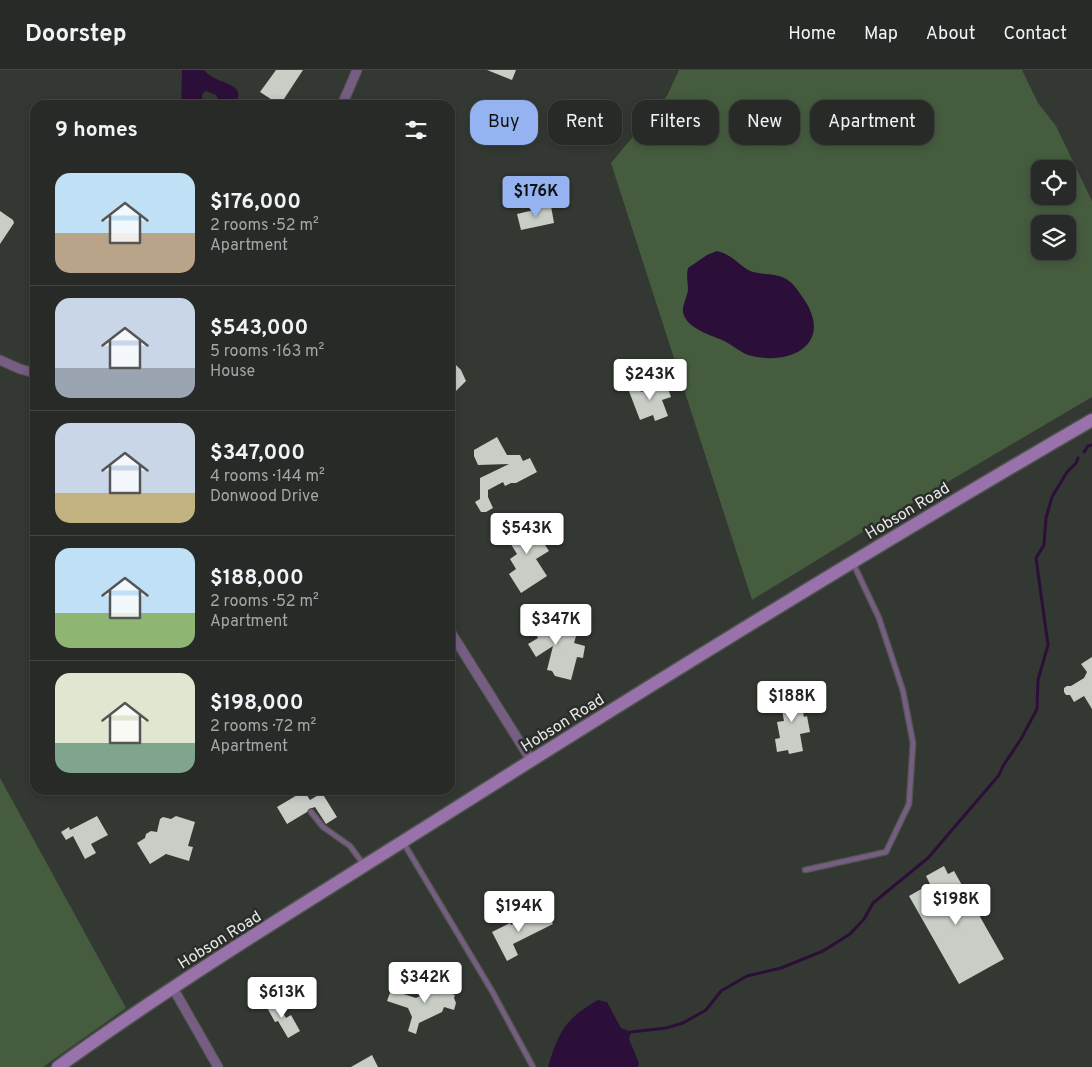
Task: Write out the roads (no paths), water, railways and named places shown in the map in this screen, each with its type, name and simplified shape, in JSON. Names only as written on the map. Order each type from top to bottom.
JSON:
[{"type":"main road","name":"Hobson Road","points":[[58,1067],[173,988],[732,634],[1092,420]]},
{"type":"street","points":[[344,100],[357,70]]},
{"type":"street","points":[[0,360],[20,370],[30,372]]},
{"type":"street","points":[[455,639],[531,760]]},
{"type":"street","points":[[173,988],[218,1067]]},
{"type":"lane","points":[[805,870],[886,852],[909,804],[913,742],[903,690],[879,618],[853,562]]},
{"type":"lane","points":[[311,812],[323,827],[350,846],[364,866]]},
{"type":"lane","points":[[403,841],[492,991],[533,1067]]},
{"type":"waterway","points":[[1084,452],[1088,446],[1092,445]]},
{"type":"waterway","points":[[631,1032],[666,1028],[683,1023],[706,1010],[721,991],[747,976],[781,968],[823,951],[850,934],[864,919],[873,903],[928,858],[999,775],[1037,709],[1038,680],[1048,645],[1036,558],[1044,545],[1046,518],[1052,497],[1078,458]]}]
